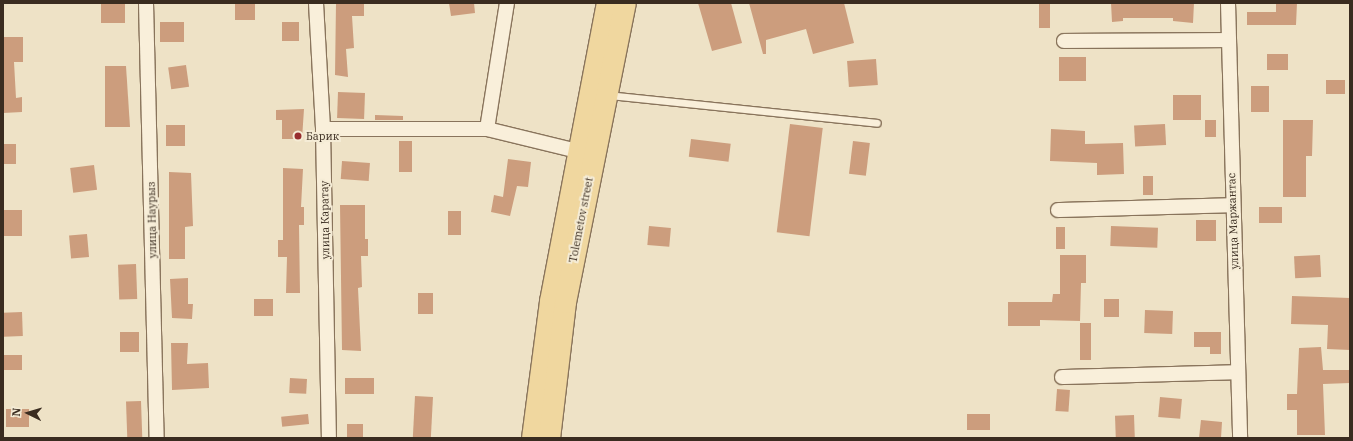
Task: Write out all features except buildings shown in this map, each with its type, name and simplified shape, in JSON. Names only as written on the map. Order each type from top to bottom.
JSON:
[{"type":"main road","name":"Tolemetov street","points":[[532,438],[550,301],[577,151],[607,3]]},
{"type":"main road","name":"Tolemetov street","points":[[549,438],[565,302],[625,3]]},
{"type":"street","name":"улица Наурыз","points":[[146,3],[157,438]]},
{"type":"street","name":"улица Каратау","points":[[316,3],[323,129],[329,438]]},
{"type":"street","points":[[487,128],[507,3]]},
{"type":"street","name":"улица Маржантас","points":[[1228,3],[1232,205],[1240,438]]},
{"type":"street","points":[[1064,41],[1229,40]]},
{"type":"street","points":[[323,129],[487,128],[577,151]]},
{"type":"street","points":[[1058,210],[1232,205]]},
{"type":"street","points":[[1062,377],[1237,372]]},
{"type":"lane","points":[[606,94],[877,123]]},
{"type":"place","name":"Барик","points":[[298,136]]}]
